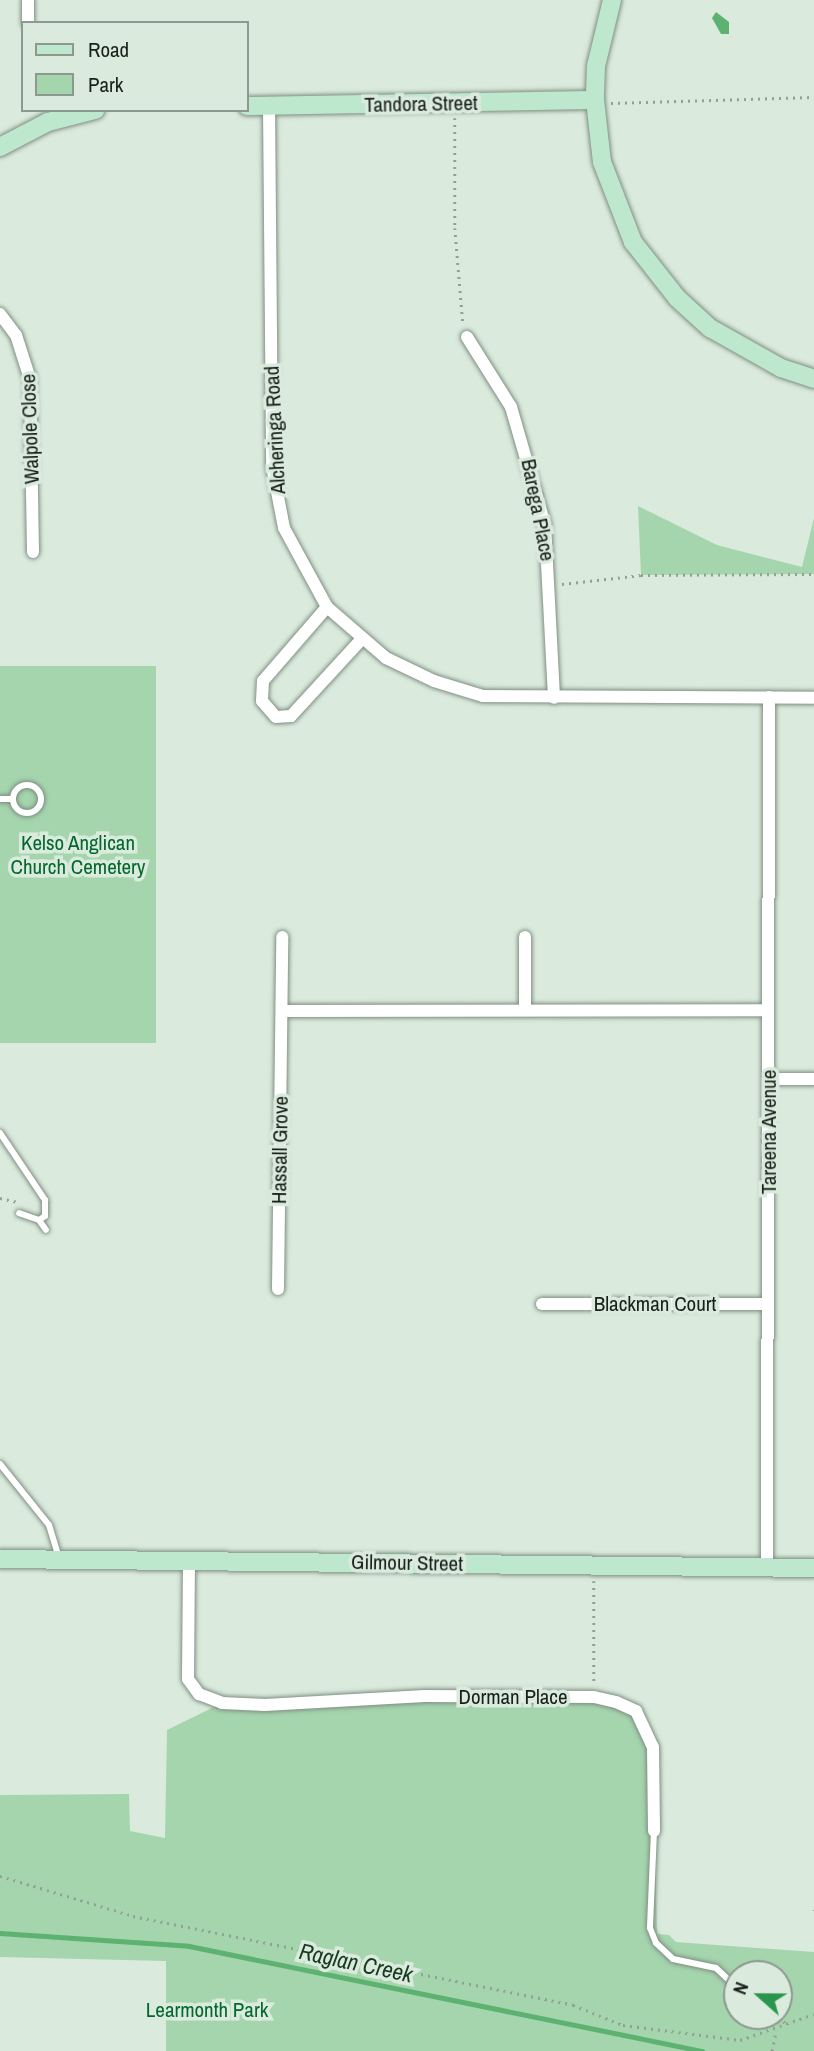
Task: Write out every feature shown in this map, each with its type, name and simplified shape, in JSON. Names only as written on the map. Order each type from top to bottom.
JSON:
[{"type":"street","points":[[28,0],[28,21]]},
{"type":"street","points":[[612,0],[596,66],[595,100],[602,162],[614,198],[652,271],[710,328],[781,368],[814,379]]},
{"type":"street","name":"Tandora Street","points":[[248,106],[595,100]]},
{"type":"street","name":"Alcheringa Road","points":[[269,105],[272,466],[284,528],[327,607],[361,640],[386,658],[433,681],[483,696],[814,698]]},
{"type":"street","points":[[0,147],[46,116],[79,112]]},
{"type":"street","name":"Walpole Close","points":[[0,314],[16,335],[30,379],[33,552]]},
{"type":"street","name":"Barega Place","points":[[467,337],[490,368],[523,437],[545,525],[552,586],[554,698]]},
{"type":"street","points":[[327,607],[263,681],[262,701],[276,717],[291,716],[361,640]]},
{"type":"street","name":"Tareena Avenue","points":[[767,1567],[769,698]]},
{"type":"street","name":"Hassall Grove","points":[[278,1289],[282,937]]},
{"type":"street","points":[[525,937],[525,1010]]},
{"type":"street","points":[[282,1011],[768,1010]]},
{"type":"street","points":[[770,1079],[814,1079]]},
{"type":"street","name":"Blackman Court","points":[[542,1304],[768,1304]]},
{"type":"street","name":"Gilmour Street","points":[[0,1559],[814,1568]]},
{"type":"street","name":"Dorman Place","points":[[188,1561],[188,1679],[199,1694],[222,1703],[265,1705],[425,1696],[594,1697],[636,1711],[653,1747],[654,1831]]},
{"type":"lane","points":[[28,785],[40,797],[36,809],[28,813],[20,810],[13,799],[16,791],[28,785]]},
{"type":"lane","points":[[0,799],[13,799]]},
{"type":"lane","points":[[0,1133],[45,1200],[45,1216],[39,1220]]},
{"type":"lane","points":[[19,1213],[39,1220],[46,1230]]},
{"type":"lane","points":[[0,1464],[49,1525],[59,1560]]},
{"type":"lane","name":"Dorman Place","points":[[654,1831],[650,1928],[656,1943],[673,1959],[716,1968],[723,1975]]},
{"type":"path","points":[[595,100],[814,97]]},
{"type":"path","points":[[455,104],[457,267],[467,337]]},
{"type":"path","points":[[552,586],[641,575],[814,574]]},
{"type":"path","points":[[594,1566],[594,1697]]},
{"type":"path","points":[[0,1876],[133,1916],[573,2005],[623,2025],[740,2040],[776,2030],[772,2051]]},
{"type":"path","points":[[793,2023],[814,2014]]},
{"type":"green space","points":[[638,506],[717,545],[802,567],[814,518],[814,574],[641,575]]},
{"type":"green space","name":"Kelso Anglican Church Cemetery","points":[[0,666],[156,666],[156,1043],[0,1043]]},
{"type":"green space","name":"Learmonth Park","points":[[594,1697],[636,1711],[653,1747],[657,1934],[669,1935],[676,1942],[814,1952],[814,2051],[166,2051],[166,1961],[0,1957],[0,1795],[129,1794],[130,1831],[165,1838],[167,1730],[222,1703]]},
{"type":"shaded area","points":[[716,12],[729,22],[729,34],[721,34],[712,18]]},
{"type":"waterway","name":"Raglan Creek","points":[[0,1933],[189,1946],[702,2051]]}]
